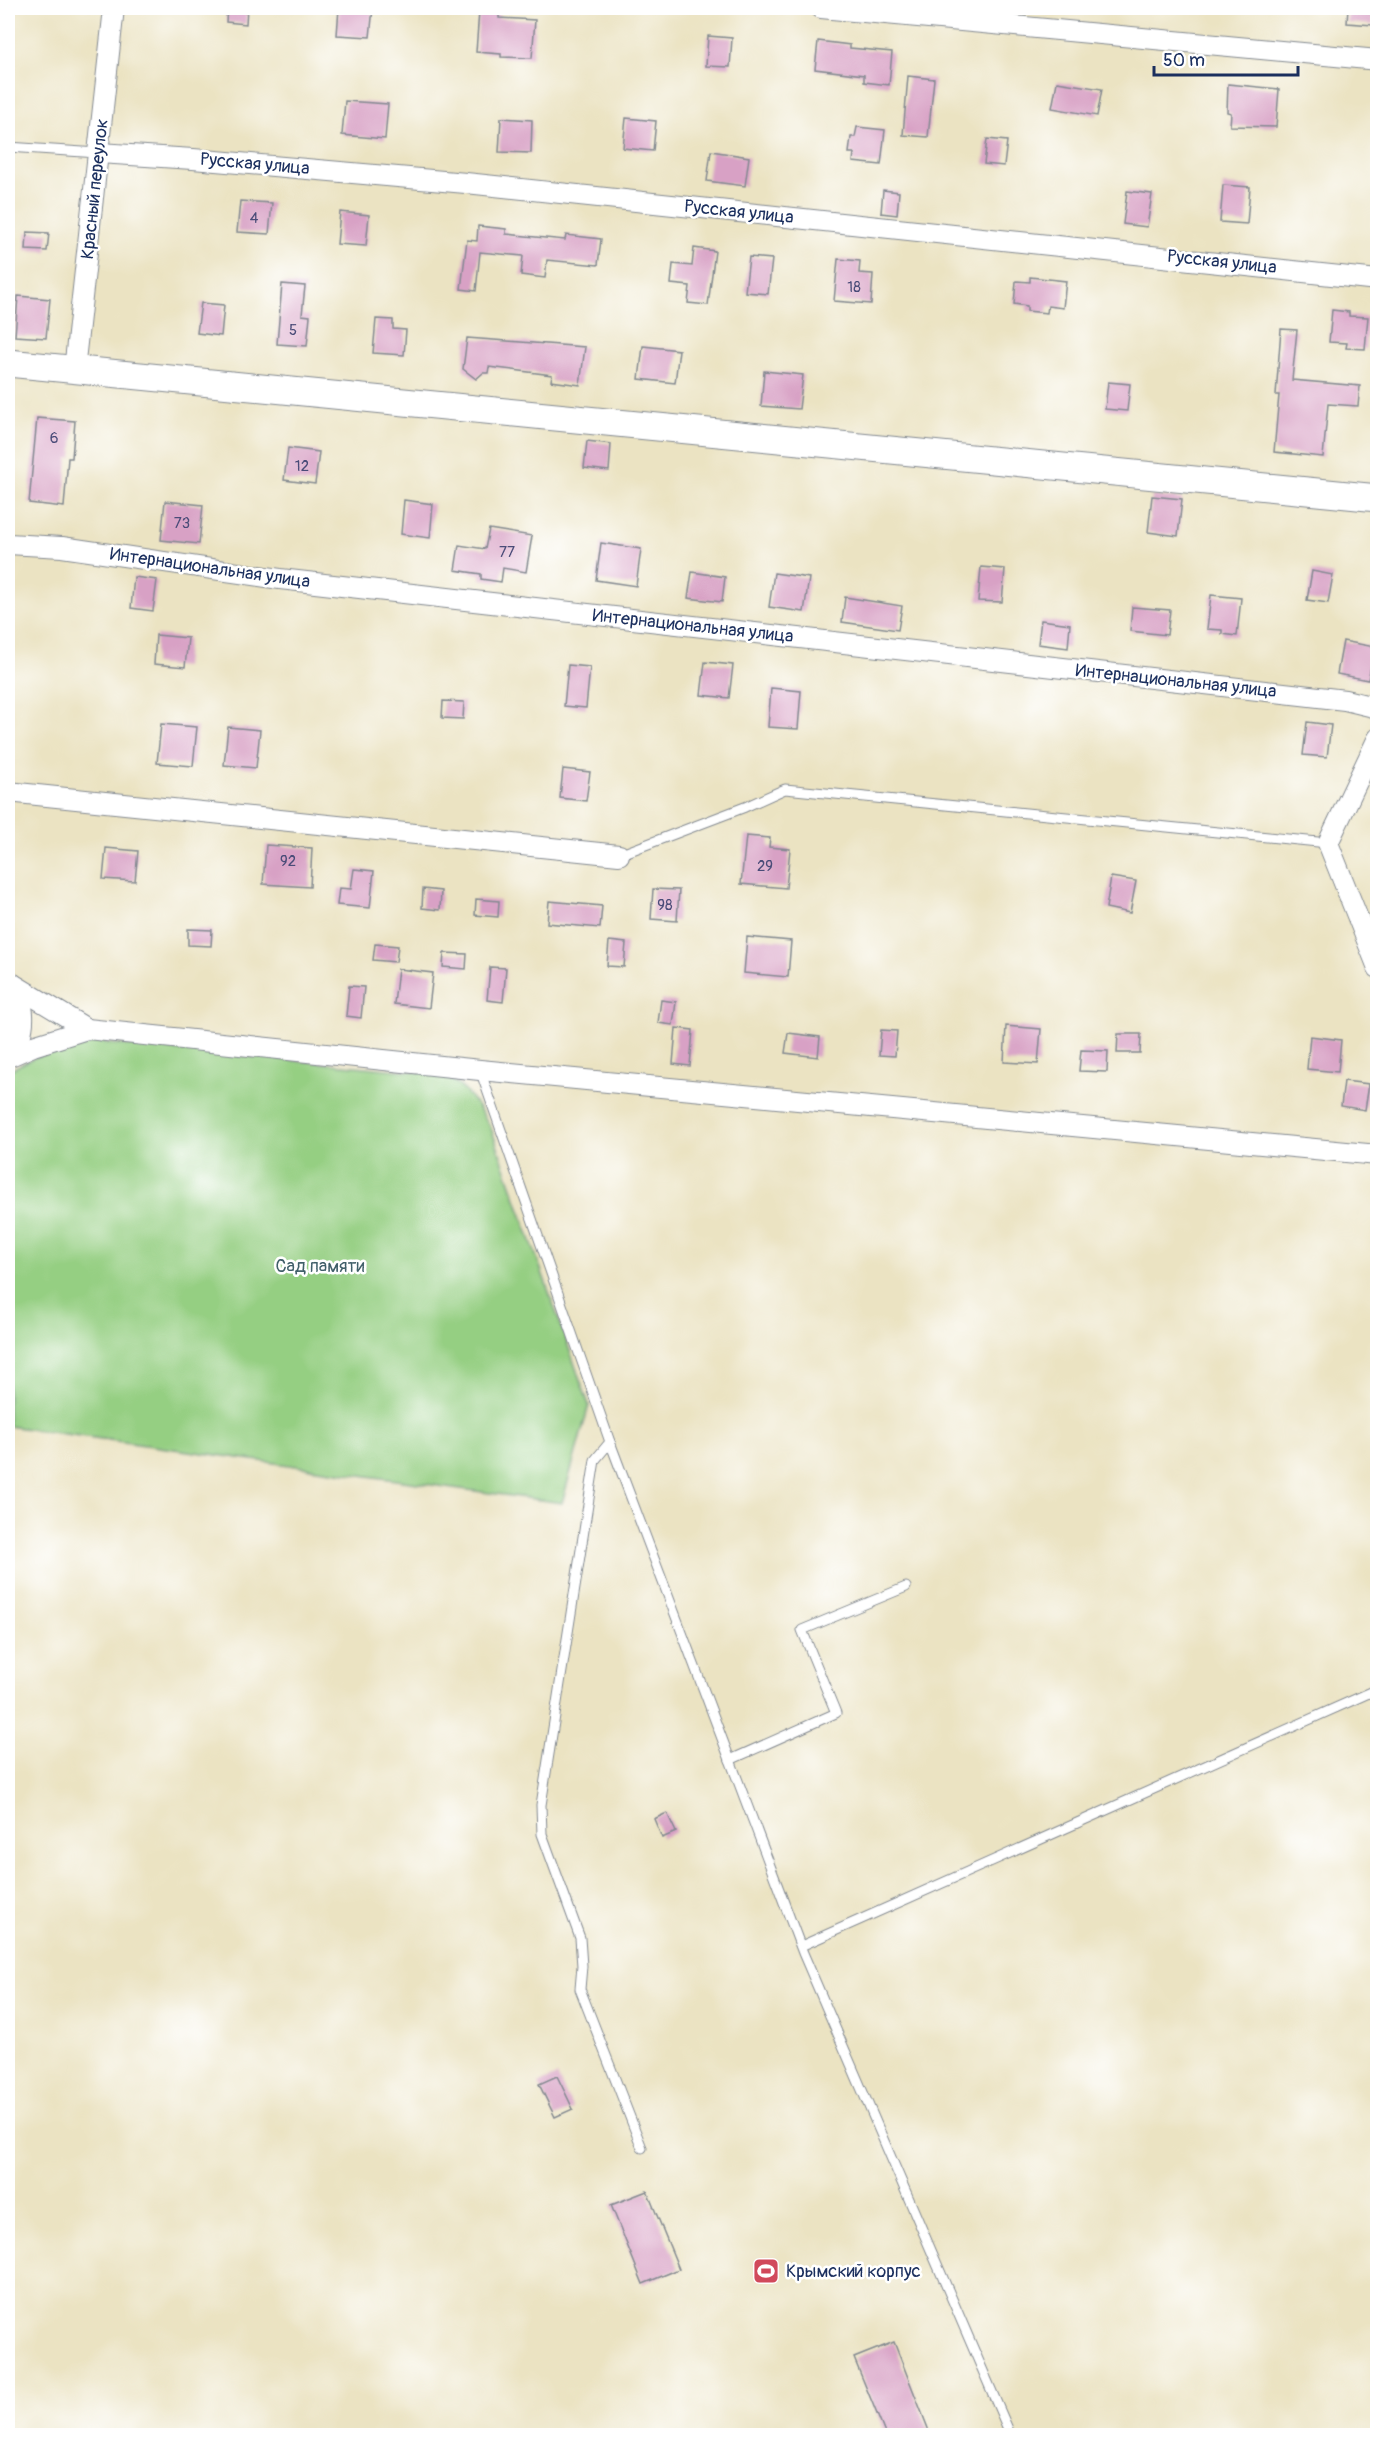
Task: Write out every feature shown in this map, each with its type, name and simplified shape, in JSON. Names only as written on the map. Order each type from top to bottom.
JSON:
[{"type":"street","name":"Красный переулок","points":[[74,370],[114,8]]},
{"type":"street","points":[[821,8],[1377,60]]},
{"type":"street","name":"Русская улица","points":[[99,153],[466,183],[1377,279]]},
{"type":"street","points":[[8,363],[1377,498]]},
{"type":"street","name":"Интернациональная улица","points":[[8,544],[62,547],[280,579],[1345,700],[1377,708]]},
{"type":"street","points":[[1377,738],[1329,843],[1377,968]]},
{"type":"street","points":[[8,792],[619,855]]},
{"type":"street","points":[[8,982],[87,1029]]},
{"type":"street","points":[[8,982],[16,997],[20,1022],[17,1034],[8,1051]]},
{"type":"street","points":[[8,1057],[33,1046],[87,1029],[480,1070],[1377,1155]]},
{"type":"lane","points":[[8,147],[99,153]]},
{"type":"lane","points":[[619,855],[745,807],[785,789],[1329,843]]},
{"type":"lane","points":[[480,1070],[610,1442],[801,1946],[1011,2436]]},
{"type":"lane","points":[[610,1442],[595,1460],[543,1793],[542,1834],[580,1938],[580,1989],[642,2148]]},
{"type":"lane","points":[[730,1761],[836,1713],[802,1630],[906,1587]]},
{"type":"lane","points":[[801,1946],[1377,1689]]},
{"type":"green space","name":"Сад памяти","points":[[92,1040],[112,1044],[442,1074],[465,1091],[491,1128],[589,1405],[562,1503],[8,1426],[8,1071],[33,1058]]},
{"type":"building","points":[[227,8],[247,8],[246,24],[226,22]]},
{"type":"building","points":[[339,8],[373,8],[370,37],[337,35]]},
{"type":"building","points":[[1348,8],[1375,8],[1373,25],[1347,23]]},
{"type":"building","points":[[479,11],[499,13],[499,18],[535,20],[532,58],[501,57],[501,54],[476,52]]},
{"type":"building","points":[[708,36],[732,38],[730,67],[706,66]]},
{"type":"building","points":[[818,41],[850,45],[850,48],[892,52],[889,85],[864,82],[864,75],[815,69]]},
{"type":"building","points":[[908,76],[934,79],[928,137],[903,135]]},
{"type":"building","points":[[1057,82],[1102,89],[1097,116],[1052,108]]},
{"type":"building","points":[[1228,84],[1279,89],[1276,127],[1230,126],[1231,113],[1227,112]]},
{"type":"building","points":[[345,101],[388,104],[385,139],[342,135]]},
{"type":"building","points":[[501,118],[532,120],[531,153],[499,152]]},
{"type":"building","points":[[626,118],[656,121],[653,151],[623,148]]},
{"type":"building","points":[[857,127],[885,130],[881,165],[853,162],[854,153],[849,153],[851,137],[855,137]]},
{"type":"building","points":[[987,139],[1007,141],[1004,166],[984,164]]},
{"type":"building","points":[[711,151],[749,157],[745,186],[707,181]]},
{"type":"building","points":[[1223,185],[1250,187],[1247,224],[1220,222]]},
{"type":"building","points":[[883,190],[899,192],[897,215],[881,213]]},
{"type":"building","points":[[1127,191],[1152,194],[1147,227],[1123,224]]},
{"type":"building","points":[[240,201],[272,203],[269,234],[237,232]]},
{"type":"building","points":[[340,212],[369,215],[366,246],[337,244]]},
{"type":"building","points":[[478,226],[506,229],[506,234],[565,240],[566,235],[601,239],[598,265],[547,260],[545,278],[521,275],[523,256],[480,252],[476,291],[461,289],[467,240],[477,241]]},
{"type":"building","points":[[27,232],[49,233],[47,251],[26,250]]},
{"type":"building","points":[[694,248],[715,251],[708,305],[688,303],[690,286],[671,284],[673,264],[692,266]]},
{"type":"building","points":[[749,257],[772,259],[768,294],[745,292]]},
{"type":"building","points":[[838,259],[860,261],[859,273],[873,274],[871,304],[834,301]]},
{"type":"building","points":[[1030,277],[1066,281],[1063,308],[1048,306],[1047,313],[1027,311],[1027,306],[1014,304],[1016,281],[1030,282]]},
{"type":"building","points":[[282,284],[305,286],[302,315],[310,316],[307,346],[277,344]]},
{"type":"building","points":[[18,296],[50,299],[46,338],[15,336]]},
{"type":"building","points":[[201,303],[224,305],[221,336],[197,333]]},
{"type":"building","points":[[1332,310],[1349,312],[1349,316],[1368,317],[1365,349],[1346,348],[1347,343],[1329,342]]},
{"type":"building","points":[[376,319],[393,320],[393,329],[406,330],[404,355],[373,353]]},
{"type":"building","points":[[1281,329],[1297,330],[1292,380],[1360,386],[1358,406],[1328,404],[1323,457],[1274,452]]},
{"type":"building","points":[[467,338],[585,347],[580,385],[551,381],[552,375],[489,367],[488,373],[483,373],[476,379],[463,369]]},
{"type":"building","points":[[643,346],[679,350],[675,383],[639,379]]},
{"type":"building","points":[[764,371],[803,375],[799,409],[761,406]]},
{"type":"building","points":[[1108,382],[1130,384],[1127,411],[1105,409]]},
{"type":"building","points":[[37,418],[75,421],[72,458],[68,458],[64,507],[29,503]]},
{"type":"building","points":[[587,441],[611,444],[609,471],[584,468]]},
{"type":"building","points":[[288,448],[319,452],[315,484],[284,480]]},
{"type":"building","points":[[1152,496],[1182,499],[1178,536],[1148,532]]},
{"type":"building","points":[[404,500],[433,504],[430,538],[401,534]]},
{"type":"building","points":[[165,501],[203,505],[199,544],[161,540]]},
{"type":"building","points":[[489,529],[532,536],[526,572],[503,568],[501,582],[481,579],[481,574],[455,570],[459,545],[485,549]]},
{"type":"building","points":[[601,543],[641,549],[636,586],[596,580]]},
{"type":"building","points":[[981,567],[1005,569],[1002,602],[978,601]]},
{"type":"building","points":[[1312,571],[1333,575],[1328,603],[1307,600]]},
{"type":"building","points":[[692,572],[725,577],[722,602],[688,598]]},
{"type":"building","points":[[774,573],[809,578],[804,612],[769,607]]},
{"type":"building","points":[[134,577],[157,580],[153,611],[131,608]]},
{"type":"building","points":[[1211,595],[1241,598],[1237,636],[1222,634],[1222,630],[1207,629]]},
{"type":"building","points":[[845,597],[902,606],[898,630],[842,622]]},
{"type":"building","points":[[1132,607],[1170,610],[1167,635],[1130,631]]},
{"type":"building","points":[[1041,620],[1070,624],[1068,648],[1038,644]]},
{"type":"building","points":[[156,635],[188,638],[185,667],[154,664]]},
{"type":"building","points":[[1343,641],[1375,647],[1368,680],[1337,674]]},
{"type":"building","points":[[705,662],[733,665],[729,698],[701,695]]},
{"type":"building","points":[[568,665],[590,667],[586,708],[564,706]]},
{"type":"building","points":[[771,688],[801,691],[798,729],[768,727]]},
{"type":"building","points":[[443,701],[464,702],[463,719],[442,718]]},
{"type":"building","points":[[1307,722],[1331,725],[1327,757],[1303,755]]},
{"type":"building","points":[[161,724],[197,727],[193,766],[157,763]]},
{"type":"building","points":[[228,727],[260,730],[256,768],[224,765]]},
{"type":"building","points":[[563,769],[590,772],[586,801],[560,798]]},
{"type":"building","points":[[746,836],[770,838],[769,847],[790,849],[786,888],[741,884]]},
{"type":"building","points":[[266,845],[312,848],[310,887],[263,884]]},
{"type":"building","points":[[106,848],[138,851],[135,881],[103,879]]},
{"type":"building","points":[[354,869],[374,871],[370,908],[337,905],[339,888],[351,889]]},
{"type":"building","points":[[1111,877],[1136,881],[1130,913],[1106,908]]},
{"type":"building","points":[[423,889],[441,891],[440,910],[422,908]]},
{"type":"building","points":[[653,889],[679,890],[677,921],[651,919]]},
{"type":"building","points":[[476,899],[499,901],[498,917],[475,915]]},
{"type":"building","points":[[549,901],[602,906],[600,928],[547,923]]},
{"type":"building","points":[[188,929],[212,930],[211,946],[188,945]]},
{"type":"building","points":[[747,937],[791,941],[788,977],[744,973]]},
{"type":"building","points":[[609,941],[626,943],[624,967],[607,966]]},
{"type":"building","points":[[375,944],[398,946],[396,962],[373,960]]},
{"type":"building","points":[[444,953],[467,954],[466,969],[443,967]]},
{"type":"building","points":[[490,967],[506,968],[503,1002],[487,1000]]},
{"type":"building","points":[[398,969],[433,973],[429,1008],[394,1004]]},
{"type":"building","points":[[349,986],[364,987],[361,1018],[346,1016]]},
{"type":"building","points":[[661,1000],[676,1002],[673,1025],[658,1023]]},
{"type":"building","points":[[1006,1026],[1041,1029],[1038,1064],[1004,1062]]},
{"type":"building","points":[[676,1028],[693,1030],[690,1066],[673,1064]]},
{"type":"building","points":[[881,1030],[897,1031],[895,1056],[879,1055]]},
{"type":"building","points":[[788,1033],[820,1037],[818,1057],[785,1053]]},
{"type":"building","points":[[1118,1034],[1141,1034],[1140,1053],[1117,1053]]},
{"type":"building","points":[[1310,1036],[1341,1040],[1338,1072],[1307,1069]]},
{"type":"building","points":[[1081,1050],[1108,1051],[1107,1072],[1079,1071]]},
{"type":"building","points":[[1344,1081],[1369,1084],[1365,1110],[1341,1106]]},
{"type":"building","points":[[667,1813],[676,1832],[662,1838],[654,1819]]},
{"type":"building","points":[[557,2076],[573,2109],[555,2117],[539,2084]]},
{"type":"building","points":[[647,2191],[679,2269],[643,2284],[611,2205]]},
{"type":"building","points":[[894,2342],[931,2436],[886,2436],[854,2358]]},
{"type":"place","name":"Крымский корпус","points":[[766,2271]]}]
